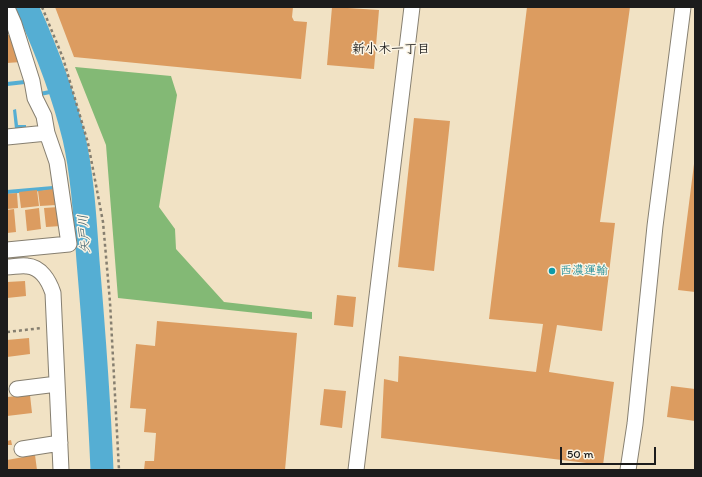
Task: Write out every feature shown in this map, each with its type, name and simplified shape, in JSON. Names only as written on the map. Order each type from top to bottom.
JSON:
[{"type":"street","points":[[356,470],[412,7]]},
{"type":"street","points":[[628,470],[635,424],[655,226],[683,7]]},
{"type":"street","points":[[7,8],[10,24],[32,81],[35,98],[44,116],[47,133],[57,162],[69,244],[7,250]]},
{"type":"street","points":[[7,136],[47,133]]},
{"type":"street","points":[[7,267],[28,266],[41,272],[49,281],[53,293],[61,470]]},
{"type":"street","points":[[18,389],[58,384]]},
{"type":"street","points":[[22,449],[60,442]]},
{"type":"path","points":[[42,7],[63,58],[88,143],[103,222],[110,302],[119,470]]},
{"type":"path","points":[[7,332],[55,326]]},
{"type":"green space","points":[[75,67],[171,76],[177,95],[159,207],[175,229],[176,249],[224,302],[312,312],[312,319],[118,298],[106,145]]},
{"type":"water","points":[[16,109],[18,125],[26,125],[26,128],[15,129],[13,110]]},
{"type":"building","points":[[55,7],[293,7],[292,17],[294,21],[307,22],[301,79],[74,57]]},
{"type":"building","points":[[332,7],[379,10],[374,69],[327,65]]},
{"type":"building","name":"西濃運輸","points":[[527,7],[630,7],[600,222],[615,223],[602,331],[557,325],[549,372],[614,382],[603,465],[381,438],[384,379],[398,382],[399,356],[536,372],[543,324],[489,319]]},
{"type":"building","points":[[7,35],[10,35],[21,62],[7,63]]},
{"type":"building","points":[[414,118],[450,121],[434,271],[398,267]]},
{"type":"building","points":[[695,164],[695,292],[678,290]]},
{"type":"building","points":[[54,189],[56,205],[40,206],[38,191]]},
{"type":"building","points":[[37,190],[39,206],[21,208],[19,192]]},
{"type":"building","points":[[17,193],[18,208],[7,209],[7,194]]},
{"type":"building","points":[[59,207],[61,226],[46,227],[44,208]]},
{"type":"building","points":[[39,208],[41,229],[27,231],[25,210]]},
{"type":"building","points":[[14,209],[16,232],[7,233],[7,210]]},
{"type":"building","points":[[25,281],[26,296],[7,298],[7,282]]},
{"type":"building","points":[[337,295],[356,297],[353,327],[334,325]]},
{"type":"building","points":[[157,321],[297,333],[285,470],[144,470],[145,461],[154,461],[156,433],[144,432],[146,409],[130,408],[136,344],[155,346]]},
{"type":"building","points":[[29,338],[30,354],[7,357],[7,340]]},
{"type":"building","points":[[671,386],[695,389],[695,421],[667,417]]},
{"type":"building","points":[[324,389],[346,391],[342,428],[320,425]]},
{"type":"building","points":[[30,395],[32,413],[7,416],[7,397]]},
{"type":"building","points":[[11,440],[12,445],[7,445],[7,441]]},
{"type":"building","points":[[35,455],[37,470],[7,470],[7,460]]},
{"type":"waterway","name":"矢戸川","points":[[27,7],[41,39],[70,121],[80,168],[85,215],[102,470]]},
{"type":"waterway","points":[[7,84],[25,82]]},
{"type":"waterway","points":[[40,94],[60,90]]},
{"type":"waterway","points":[[7,192],[53,188]]},
{"type":"place","name":"西濃運輸","points":[[552,271]]},
{"type":"district","name":"新小木一丁目","points":[[391,50]]}]
